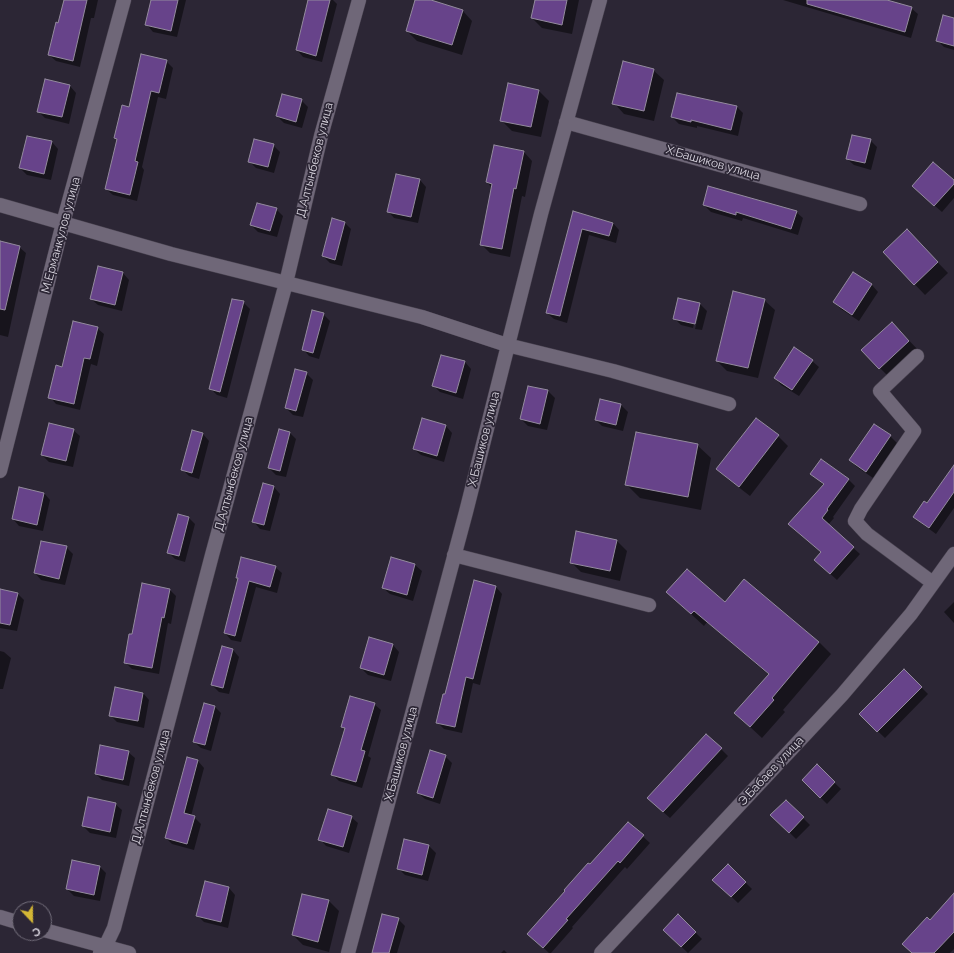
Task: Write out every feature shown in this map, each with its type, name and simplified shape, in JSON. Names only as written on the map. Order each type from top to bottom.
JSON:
[{"type":"street","name":"М.Ерманкулов улица","points":[[0,471],[63,223],[124,0]]},
{"type":"street","name":"Д.Алтынбеков улица","points":[[102,950],[114,928],[212,555],[286,283],[321,136],[359,0]]},
{"type":"street","name":"Х.Башиков улица","points":[[348,953],[454,555],[507,345],[600,0]]},
{"type":"street","name":"Х.Башиков улица","points":[[566,122],[860,204]]},
{"type":"street","points":[[0,205],[171,254],[422,317],[507,345],[613,371],[729,404]]},
{"type":"street","points":[[917,356],[880,391],[914,431],[861,509],[855,521],[867,534],[933,583]]},
{"type":"street","name":"Э.Бабаев улица","points":[[601,953],[842,695],[911,614],[954,554]]},
{"type":"street","points":[[454,555],[649,605]]},
{"type":"street","points":[[0,918],[12,921]]},
{"type":"street","points":[[52,933],[102,950],[129,953]]},
{"type":"building","points":[[64,0],[87,0],[73,61],[48,55],[56,22],[58,23]]},
{"type":"building","points":[[151,0],[178,0],[171,31],[145,25]]},
{"type":"building","points":[[308,0],[330,0],[316,56],[296,50]]},
{"type":"building","points":[[415,0],[431,0],[463,10],[452,45],[406,31]]},
{"type":"building","points":[[535,0],[567,0],[562,25],[531,18]]},
{"type":"building","points":[[807,0],[887,0],[912,7],[905,32],[807,4]]},
{"type":"building","points":[[943,15],[954,18],[954,46],[936,41]]},
{"type":"building","points":[[141,54],[167,60],[159,93],[151,91],[135,161],[138,162],[130,195],[105,189],[117,139],[114,138],[122,105],[129,107]]},
{"type":"building","points":[[623,61],[654,69],[644,111],[612,104]]},
{"type":"building","points":[[45,79],[70,85],[62,117],[37,112]]},
{"type":"building","points":[[508,83],[539,90],[531,127],[500,121]]},
{"type":"building","points":[[677,93],[737,106],[731,130],[691,120],[691,122],[671,117]]},
{"type":"building","points":[[282,94],[302,99],[296,122],[276,116]]},
{"type":"building","points":[[852,135],[871,139],[865,163],[846,159]]},
{"type":"building","points":[[27,136],[52,141],[44,174],[19,168]]},
{"type":"building","points":[[254,139],[274,144],[268,167],[248,162]]},
{"type":"building","points":[[494,145],[524,151],[516,189],[514,188],[502,249],[480,245],[492,184],[486,182]]},
{"type":"building","points":[[933,162],[954,180],[954,184],[934,206],[912,186]]},
{"type":"building","points":[[396,174],[420,179],[411,217],[387,212]]},
{"type":"building","points":[[708,186],[797,211],[791,229],[736,212],[736,215],[703,205]]},
{"type":"building","points":[[257,203],[277,208],[270,231],[250,225]]},
{"type":"building","points":[[573,211],[613,223],[609,236],[582,229],[560,316],[546,313]]},
{"type":"building","points":[[332,218],[345,222],[335,260],[322,256]]},
{"type":"building","points":[[907,229],[938,262],[914,285],[883,252]]},
{"type":"building","points":[[0,241],[20,246],[5,310],[0,309]]},
{"type":"building","points":[[98,266],[123,272],[115,305],[90,299]]},
{"type":"building","points":[[853,272],[872,284],[852,315],[833,302]]},
{"type":"building","points":[[733,291],[765,299],[748,368],[716,361]]},
{"type":"building","points":[[678,298],[700,303],[695,324],[673,319]]},
{"type":"building","points":[[232,299],[244,301],[220,392],[209,389]]},
{"type":"building","points":[[312,310],[324,313],[313,353],[302,350]]},
{"type":"building","points":[[73,321],[98,327],[90,359],[84,358],[74,404],[48,398],[56,365],[62,367]]},
{"type":"building","points":[[892,322],[909,341],[879,369],[861,350]]},
{"type":"building","points":[[794,347],[813,360],[792,390],[774,378]]},
{"type":"building","points":[[441,355],[465,361],[456,393],[432,386]]},
{"type":"building","points":[[295,369],[307,372],[296,411],[285,408]]},
{"type":"building","points":[[528,386],[548,390],[540,424],[520,419]]},
{"type":"building","points":[[600,399],[621,404],[616,425],[595,420]]},
{"type":"building","points":[[422,418],[446,425],[437,456],[413,449]]},
{"type":"building","points":[[756,418],[779,435],[739,487],[716,469]]},
{"type":"building","points":[[49,423],[74,429],[66,461],[41,455]]},
{"type":"building","points":[[874,424],[891,435],[866,472],[849,460]]},
{"type":"building","points":[[279,429],[290,432],[280,471],[268,468]]},
{"type":"building","points":[[192,430],[203,433],[192,473],[181,470]]},
{"type":"building","points":[[636,432],[698,444],[688,497],[625,485]]},
{"type":"building","points":[[821,459],[849,479],[822,518],[854,547],[830,574],[814,560],[821,552],[788,524],[824,484],[810,474]]},
{"type":"building","points":[[954,465],[954,492],[929,528],[913,517],[924,501],[927,503]]},
{"type":"building","points":[[263,483],[274,486],[264,525],[252,522]]},
{"type":"building","points":[[19,487],[44,493],[37,525],[12,519]]},
{"type":"building","points":[[178,514],[189,517],[179,556],[167,553]]},
{"type":"building","points":[[576,531],[617,540],[610,571],[570,563]]},
{"type":"building","points":[[41,541],[67,546],[59,579],[34,573]]},
{"type":"building","points":[[241,557],[276,566],[270,587],[249,581],[235,636],[224,633],[238,578],[236,578]]},
{"type":"building","points":[[391,557],[415,564],[407,595],[382,588]]},
{"type":"building","points":[[687,569],[725,602],[744,579],[819,642],[772,698],[774,700],[750,727],[734,713],[769,674],[694,611],[691,614],[666,592]]},
{"type":"building","points":[[474,580],[496,586],[473,679],[466,677],[455,727],[436,723],[443,694],[445,694]]},
{"type":"building","points":[[142,583],[170,589],[164,618],[162,617],[152,668],[124,663],[129,634],[132,634]]},
{"type":"building","points":[[0,589],[18,593],[10,625],[0,623]]},
{"type":"building","points":[[369,637],[393,644],[384,675],[360,668]]},
{"type":"building","points":[[222,646],[233,649],[223,688],[211,685]]},
{"type":"building","points":[[904,669],[922,687],[877,732],[859,714]]},
{"type":"building","points":[[115,687],[143,693],[138,721],[109,716]]},
{"type":"building","points":[[350,696],[375,703],[361,750],[365,751],[356,782],[331,775],[345,728],[341,727]]},
{"type":"building","points":[[204,703],[215,706],[205,745],[193,742]]},
{"type":"building","points":[[706,734],[722,748],[663,812],[647,798]]},
{"type":"building","points":[[100,745],[129,751],[123,780],[95,774]]},
{"type":"building","points":[[430,750],[446,755],[433,798],[417,793]]},
{"type":"building","points":[[187,757],[198,760],[184,813],[195,816],[187,844],[165,838]]},
{"type":"building","points":[[817,764],[835,782],[820,798],[802,780]]},
{"type":"building","points":[[88,797],[116,803],[110,832],[82,826]]},
{"type":"building","points":[[786,800],[804,817],[789,833],[770,815]]},
{"type":"building","points":[[328,809],[352,816],[343,847],[318,840]]},
{"type":"building","points":[[628,822],[644,835],[620,863],[618,861],[566,919],[568,920],[543,948],[527,934],[588,863],[590,864]]},
{"type":"building","points":[[404,839],[429,845],[422,875],[397,869]]},
{"type":"building","points":[[72,860],[100,866],[94,895],[66,889]]},
{"type":"building","points":[[728,864],[746,882],[731,897],[712,880]]},
{"type":"building","points":[[205,881],[229,887],[221,922],[196,916]]},
{"type":"building","points":[[954,893],[954,932],[934,953],[912,953],[902,944],[927,917],[930,920]]},
{"type":"building","points":[[302,894],[329,900],[318,942],[292,935]]},
{"type":"building","points":[[382,914],[399,918],[389,953],[372,953]]},
{"type":"building","points":[[678,914],[696,932],[681,947],[663,930]]}]
